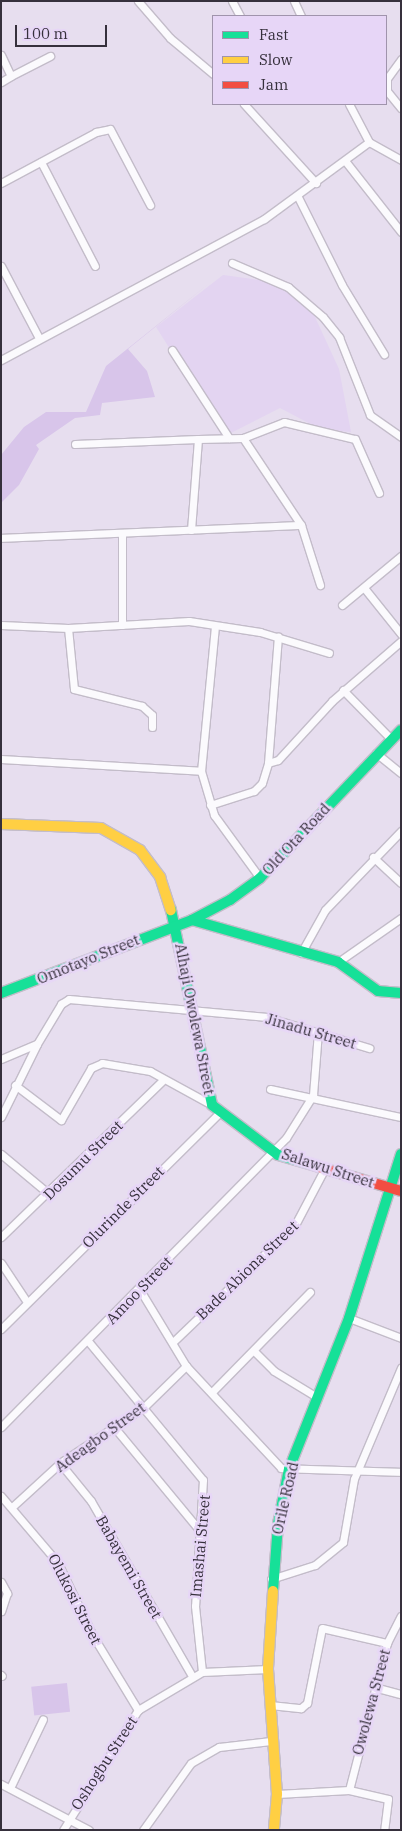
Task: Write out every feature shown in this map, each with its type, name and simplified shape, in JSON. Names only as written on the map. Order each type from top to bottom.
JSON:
[{"type":"street","points":[[138,1],[170,38],[212,73]]},
{"type":"street","points":[[232,1],[239,15]]},
{"type":"street","points":[[294,1],[301,15]]},
{"type":"street","points":[[1,55],[10,76]]},
{"type":"street","points":[[1,82],[50,56]]},
{"type":"street","points":[[387,79],[401,59]]},
{"type":"street","points":[[387,92],[401,108]]},
{"type":"street","points":[[245,105],[316,183]]},
{"type":"street","points":[[350,105],[369,142],[401,160]]},
{"type":"street","points":[[1,183],[40,162],[110,129],[150,205]]},
{"type":"street","points":[[1,360],[227,239],[298,197],[346,162],[369,142]]},
{"type":"street","points":[[40,162],[95,266]]},
{"type":"street","points":[[346,162],[401,232]]},
{"type":"street","points":[[298,197],[342,285],[384,354]]},
{"type":"street","points":[[232,263],[288,287],[323,317],[339,337],[370,415],[401,437]]},
{"type":"street","points":[[1,266],[39,338]]},
{"type":"street","points":[[172,350],[229,438]]},
{"type":"street","points":[[75,444],[242,438],[284,422],[355,439],[378,493]]},
{"type":"street","points":[[242,438],[300,525],[320,585]]},
{"type":"street","points":[[190,530],[198,439]]},
{"type":"street","points":[[1,538],[300,525]]},
{"type":"street","points":[[122,534],[122,625]]},
{"type":"street","points":[[342,605],[365,589],[401,556]]},
{"type":"street","points":[[365,589],[401,634]]},
{"type":"street","points":[[1,625],[68,628],[189,621],[278,636],[329,654]]},
{"type":"street","points":[[215,626],[201,772],[210,805],[244,861],[260,878]]},
{"type":"street","points":[[68,628],[74,689],[142,706],[152,715],[152,727]]},
{"type":"street","points":[[210,805],[259,787],[268,763],[278,636]]},
{"type":"street","points":[[268,763],[278,760],[343,690],[401,641]]},
{"type":"street","points":[[343,690],[391,739]]},
{"type":"street","name":"Old Ota Road","points":[[174,924],[192,920],[260,878],[376,753],[401,730]]},
{"type":"street","points":[[376,753],[401,772]]},
{"type":"street","points":[[1,760],[201,772]]},
{"type":"street","name":"Alhaji Owolewa Street","points":[[1,824],[89,826],[115,833],[150,861],[174,924],[216,1109]]},
{"type":"street","points":[[301,953],[325,910],[373,857],[401,831]]},
{"type":"street","points":[[373,857],[401,883]]},
{"type":"street","points":[[338,962],[401,918]]},
{"type":"street","points":[[192,920],[301,953],[338,962],[378,991],[401,993]]},
{"type":"street","name":"Omotayo Street","points":[[1,993],[174,924]]},
{"type":"street","name":"Jinadu Street","points":[[37,1044],[65,1000],[193,1009],[266,1017],[318,1031],[369,1048]]},
{"type":"street","points":[[313,1096],[318,1031]]},
{"type":"street","points":[[1,1059],[37,1044]]},
{"type":"street","points":[[1,1117],[15,1085],[37,1044]]},
{"type":"street","points":[[15,1085],[61,1120],[95,1065],[139,1068],[216,1109]]},
{"type":"street","name":"Dosumu Street","points":[[1,1237],[49,1194],[162,1081]]},
{"type":"street","points":[[270,1089],[313,1096],[401,1117]]},
{"type":"street","name":"Amoo Street","points":[[1,1427],[140,1290],[276,1151],[313,1096]]},
{"type":"street","name":"Salawu Street","points":[[216,1109],[276,1151],[401,1191]]},
{"type":"street","name":"Olurinde Street","points":[[1,1329],[216,1109]]},
{"type":"street","points":[[1,1154],[49,1194]]},
{"type":"street","name":"Orile Road","points":[[274,1830],[277,1794],[271,1741],[268,1669],[270,1579],[289,1469],[349,1318],[388,1187],[401,1154]]},
{"type":"street","name":"Bade Abiona Street","points":[[175,1340],[295,1225],[325,1168]]},
{"type":"street","points":[[1,1263],[27,1302]]},
{"type":"street","points":[[140,1290],[175,1340],[186,1366],[212,1392],[260,1449],[280,1468],[401,1472]]},
{"type":"street","points":[[212,1392],[310,1292]]},
{"type":"street","points":[[349,1318],[401,1338]]},
{"type":"street","name":"Imashai Street","points":[[88,1342],[200,1473],[204,1487],[195,1606],[202,1672]]},
{"type":"street","points":[[254,1351],[274,1371],[317,1397]]},
{"type":"street","name":"Adeagbo Street","points":[[12,1507],[60,1463],[144,1406],[186,1366]]},
{"type":"street","points":[[270,1579],[315,1565],[337,1549],[346,1532],[354,1479],[360,1472],[401,1368]]},
{"type":"street","points":[[114,1427],[201,1532]]},
{"type":"street","name":"Babayemi Street","points":[[60,1463],[91,1501],[192,1676]]},
{"type":"street","name":"Olukosi Street","points":[[1,1496],[58,1563],[97,1643],[138,1710]]},
{"type":"street","points":[[1,1582],[7,1593],[1,1611]]},
{"type":"street","name":"Owolewa Street","points":[[349,1790],[374,1687],[387,1643],[401,1616]]},
{"type":"street","points":[[270,1705],[301,1708],[307,1703],[322,1628],[387,1643]]},
{"type":"street","points":[[138,1710],[192,1676],[202,1672],[268,1669]]},
{"type":"street","points":[[374,1687],[401,1694]]},
{"type":"street","name":"Oshogbu Street","points":[[63,1830],[138,1710]]},
{"type":"street","points":[[10,1788],[44,1719]]},
{"type":"street","points":[[143,1830],[191,1763],[219,1747],[271,1741]]},
{"type":"street","points":[[1,1784],[70,1816],[89,1830]]},
{"type":"street","points":[[277,1794],[349,1790],[388,1799],[384,1830]]},
{"type":"shaded area","points":[[223,275],[288,284],[315,317],[339,369],[351,432],[322,430],[280,408],[225,436],[156,327]]},
{"type":"shaded area","points":[[212,281],[128,349],[147,371],[155,397],[102,403],[100,415],[75,418],[36,445],[39,449],[19,485],[1,503],[1,455],[24,427],[46,412],[86,412],[106,366]]},
{"type":"shaded area","points":[[67,1683],[70,1712],[34,1716],[31,1687]]},
{"type":"traffic: fast","points":[[1,993],[192,920],[230,900],[260,878],[401,730]]},
{"type":"traffic: fast","points":[[171,910],[212,1105],[278,1155],[319,1167]]},
{"type":"traffic: fast","points":[[192,920],[338,962],[378,991],[401,993]]},
{"type":"traffic: fast","points":[[273,1591],[278,1524],[289,1469],[349,1318],[401,1154]]},
{"type":"traffic: slow","points":[[1,824],[101,828],[140,850],[160,877],[171,910]]},
{"type":"traffic: slow","points":[[273,1591],[268,1669],[277,1794],[274,1830]]},
{"type":"traffic: jam","points":[[319,1167],[401,1191]]}]
